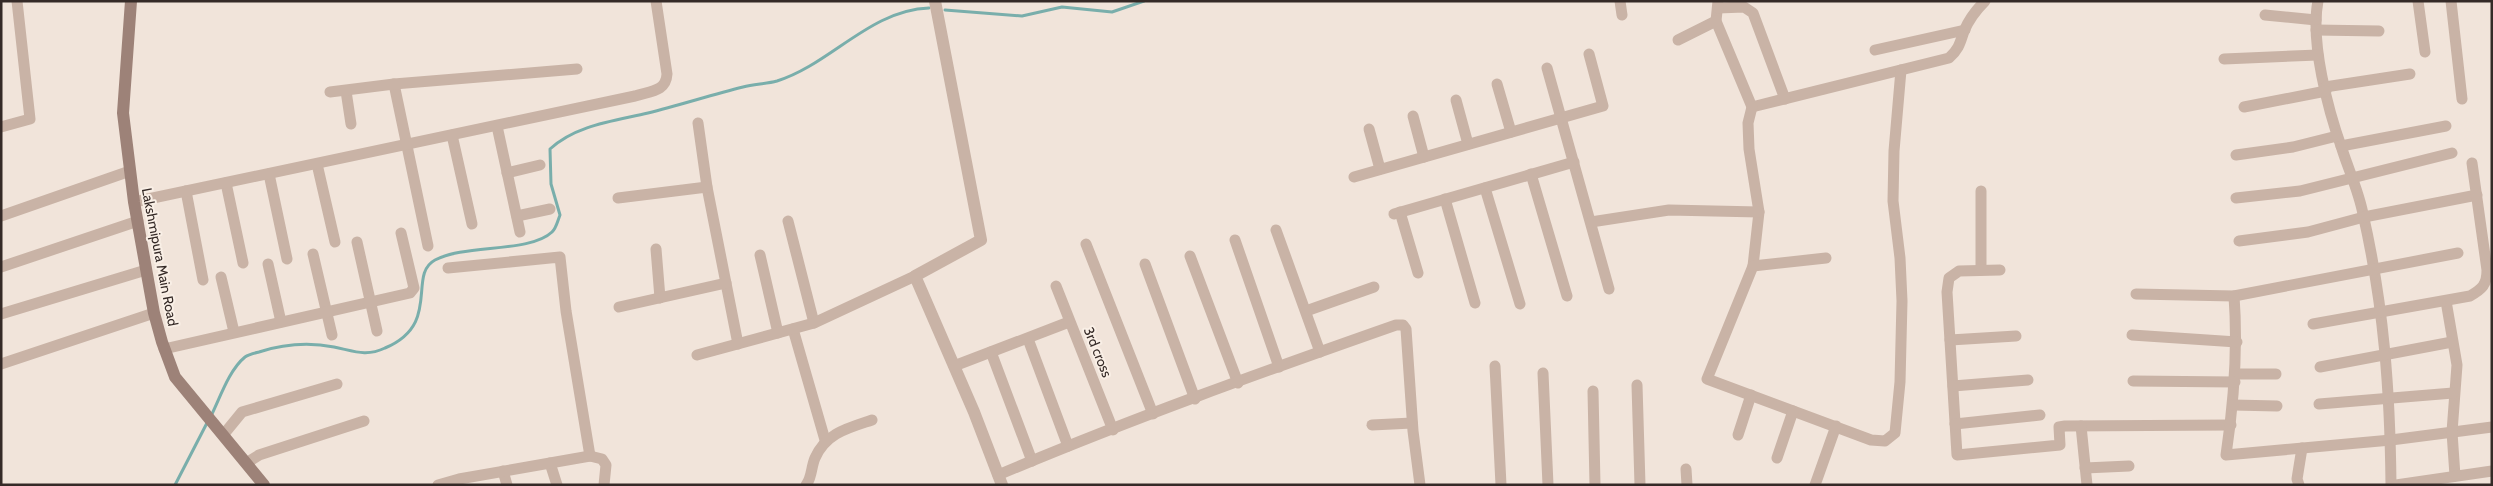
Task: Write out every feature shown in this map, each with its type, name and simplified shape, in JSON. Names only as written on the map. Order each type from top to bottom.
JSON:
[{"type":"main road","name":"Lakshmipura Main Road","points":[[131,1],[123,105],[134,202],[154,313],[164,349],[175,376],[191,398],[248,462],[264,485]]},
{"type":"street","points":[[1,127],[30,119],[17,1]]},
{"type":"street","points":[[134,202],[497,126],[635,96],[661,88],[667,82],[668,74],[656,1]]},
{"type":"street","points":[[697,355],[814,323],[914,276],[981,240],[935,1]]},
{"type":"street","points":[[1620,1],[1622,15]]},
{"type":"street","points":[[1752,107],[1949,58],[1960,48],[1964,30],[1974,13],[1985,1]]},
{"type":"street","points":[[2318,1],[2316,25],[2318,55],[2339,141],[2364,217],[2382,313],[2389,399],[2391,485]]},
{"type":"street","points":[[2418,1],[2425,52]]},
{"type":"street","points":[[2451,1],[2462,99]]},
{"type":"street","points":[[1785,99],[1753,12],[1744,7],[1718,5],[1716,21],[1752,107],[1748,124],[1749,149],[1759,212],[1753,266],[1707,378],[1871,440],[1885,442],[1895,433],[1900,382],[1902,301],[1893,181],[1901,70]]},
{"type":"street","points":[[2265,15],[2316,25],[2379,31]]},
{"type":"street","points":[[1678,40],[1716,21]]},
{"type":"street","points":[[1875,50],[1964,30]]},
{"type":"street","points":[[1354,177],[1603,106],[1589,54]]},
{"type":"street","points":[[2224,59],[2318,55]]},
{"type":"street","points":[[1547,68],[1609,289]]},
{"type":"street","points":[[330,92],[394,84],[576,69]]},
{"type":"street","points":[[2244,107],[2326,89],[2410,74]]},
{"type":"street","points":[[394,84],[428,246]]},
{"type":"street","points":[[1497,84],[1511,132]]},
{"type":"street","points":[[346,91],[352,124]]},
{"type":"street","points":[[1456,100],[1468,144]]},
{"type":"street","points":[[1413,116],[1424,157]]},
{"type":"street","points":[[698,123],[707,187],[738,344]]},
{"type":"street","points":[[497,126],[520,232]]},
{"type":"street","points":[[2236,155],[2446,126]]},
{"type":"street","points":[[1369,129],[1380,169]]},
{"type":"street","points":[[452,135],[472,224]]},
{"type":"street","points":[[2236,198],[2300,191],[2452,153]]},
{"type":"street","points":[[1418,274],[1397,213],[1574,162]]},
{"type":"street","points":[[2313,324],[2470,296],[2484,288],[2487,280],[2472,163]]},
{"type":"street","points":[[317,164],[335,242]]},
{"type":"street","points":[[507,173],[540,165]]},
{"type":"street","points":[[1,216],[130,171]]},
{"type":"street","points":[[269,174],[287,259]]},
{"type":"street","points":[[1531,174],[1568,296]]},
{"type":"street","points":[[226,183],[243,264]]},
{"type":"street","points":[[618,198],[707,187]]},
{"type":"street","points":[[1484,188],[1520,304]]},
{"type":"street","points":[[1981,191],[1981,270]]},
{"type":"street","points":[[186,192],[203,280]]},
{"type":"street","points":[[2239,241],[2308,232],[2364,217],[2477,195]]},
{"type":"street","points":[[1445,199],[1474,303]]},
{"type":"street","points":[[517,216],[550,209]]},
{"type":"street","points":[[1591,222],[1669,210],[1759,212]]},
{"type":"street","points":[[1,267],[138,221]]},
{"type":"street","points":[[788,221],[814,323]]},
{"type":"street","points":[[1276,230],[1320,352]]},
{"type":"street","points":[[164,349],[410,293],[414,288],[401,233]]},
{"type":"street","points":[[1235,240],[1279,367]]},
{"type":"street","points":[[357,242],[377,330]]},
{"type":"street","points":[[1086,244],[1153,414]]},
{"type":"street","points":[[656,249],[660,298]]},
{"type":"street","points":[[2136,294],[2234,296],[2458,253]]},
{"type":"street","points":[[313,254],[332,335]]},
{"type":"street","points":[[760,255],[778,333]]},
{"type":"street","points":[[1190,256],[1238,383]]},
{"type":"street","points":[[448,268],[560,257],[566,311],[590,456]]},
{"type":"street","points":[[1753,266],[1826,258]]},
{"type":"street","points":[[268,264],[281,322]]},
{"type":"street","points":[[1145,264],[1195,399]]},
{"type":"street","points":[[1,314],[146,270]]},
{"type":"street","points":[[2000,270],[1959,271],[1949,278],[1947,292],[1957,454],[2060,445],[2059,427],[2231,425]]},
{"type":"street","points":[[914,276],[974,412],[1000,480],[1032,461],[1068,446],[1320,352],[1403,324],[1406,329],[1412,423],[1420,485]]},
{"type":"street","points":[[221,277],[234,332]]},
{"type":"street","points":[[619,307],[726,283]]},
{"type":"street","name":"3rd cross","points":[[1056,286],[1113,430]]},
{"type":"street","points":[[1306,311],[1374,287]]},
{"type":"street","points":[[2234,296],[2237,342],[2233,405],[2226,455],[2391,440],[2492,427]]},
{"type":"street","points":[[2446,300],[2456,365],[2452,432],[2455,476]]},
{"type":"street","points":[[1,364],[154,313]]},
{"type":"street","points":[[954,366],[1069,322]]},
{"type":"street","points":[[793,329],[825,440]]},
{"type":"street","points":[[2132,335],[2237,342]]},
{"type":"street","points":[[1950,340],[2016,336]]},
{"type":"street","points":[[1028,339],[1068,446]]},
{"type":"street","points":[[2320,366],[2452,342]]},
{"type":"street","points":[[991,352],[1032,461]]},
{"type":"street","points":[[1495,366],[1501,485]]},
{"type":"street","points":[[1543,373],[1548,485]]},
{"type":"street","points":[[2133,381],[2235,378],[2276,374]]},
{"type":"street","points":[[1953,386],[2028,380]]},
{"type":"street","points":[[224,433],[242,412],[337,384]]},
{"type":"street","points":[[1637,385],[1640,485]]},
{"type":"street","points":[[1592,391],[1595,485]]},
{"type":"street","points":[[2319,404],[2453,393]]},
{"type":"street","points":[[1738,435],[1751,395]]},
{"type":"street","points":[[2233,405],[2277,406]]},
{"type":"street","points":[[1777,458],[1793,411]]},
{"type":"street","points":[[1956,424],[2040,415]]},
{"type":"street","points":[[806,485],[809,481],[814,459],[825,440],[838,431],[872,420]]},
{"type":"street","points":[[248,462],[259,455],[364,421]]},
{"type":"street","points":[[1372,425],[1412,423]]},
{"type":"street","points":[[1815,485],[1836,426]]},
{"type":"street","points":[[2081,426],[2086,485]]},
{"type":"street","points":[[2299,485],[2297,479],[2302,448]]},
{"type":"street","points":[[438,485],[503,471],[590,456],[602,459],[606,465],[604,485]]},
{"type":"street","points":[[550,463],[557,485]]},
{"type":"street","points":[[2085,468],[2129,466]]},
{"type":"street","points":[[1686,469],[1687,485]]},
{"type":"street","points":[[503,471],[507,485]]},
{"type":"street","points":[[2396,485],[2492,471]]},
{"type":"waterway","points":[[945,10],[1022,16],[1062,7],[1112,12],[1144,1]]},
{"type":"waterway","points":[[211,416],[234,369],[247,356],[278,347],[296,345],[324,345],[366,353],[378,351],[402,338],[413,326],[421,301],[423,277],[427,267],[435,260],[463,252],[529,243],[542,239],[552,232],[560,215],[551,184],[550,149],[572,134],[596,125],[743,87],[777,81],[815,63],[869,27],[908,11],[929,8]]},
{"type":"waterway","points":[[175,485],[208,421]]}]
